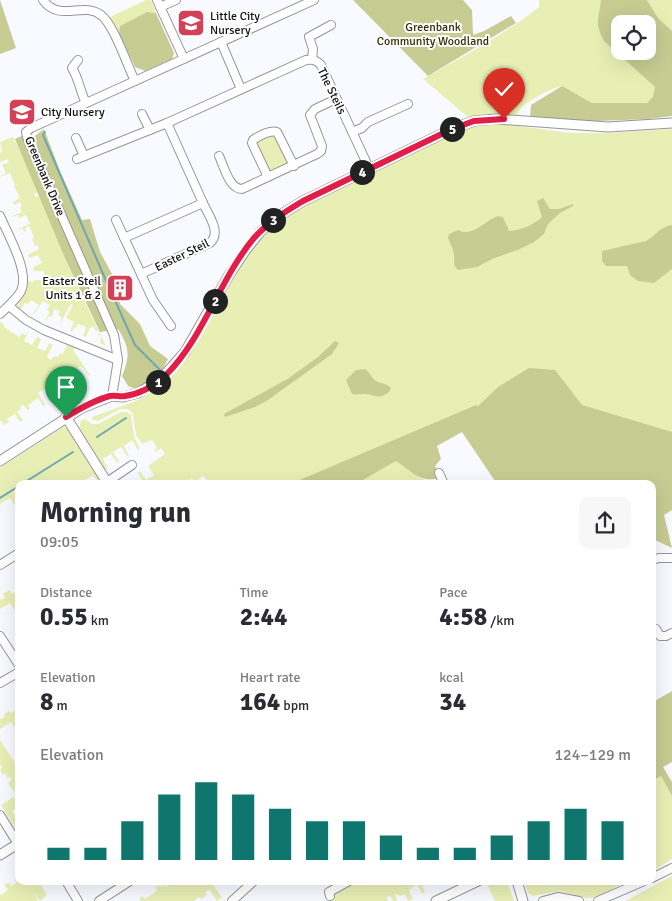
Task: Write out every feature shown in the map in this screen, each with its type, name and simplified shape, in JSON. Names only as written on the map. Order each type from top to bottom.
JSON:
[{"type":"street","points":[[43,0],[54,10],[65,12],[93,11],[102,15],[108,23],[135,81]]},
{"type":"street","points":[[176,0],[158,4],[184,59]]},
{"type":"street","name":"Greenbank Drive","points":[[112,396],[118,360],[112,328],[26,132],[314,0]]},
{"type":"street","points":[[312,59],[313,49],[310,37],[331,25]]},
{"type":"street","points":[[221,42],[242,89]]},
{"type":"street","name":"The Steils","points":[[76,138],[80,158],[150,130],[312,59],[321,66],[369,168]]},
{"type":"street","points":[[72,68],[78,60]]},
{"type":"street","points":[[63,67],[72,68]]},
{"type":"street","points":[[72,68],[79,80],[80,90],[86,103]]},
{"type":"street","points":[[219,156],[232,184],[238,189],[242,189],[294,166],[321,151],[321,140],[310,115],[315,109],[336,99]]},
{"type":"street","points":[[352,132],[362,128],[368,122],[408,104]]},
{"type":"street","points":[[142,114],[150,130]]},
{"type":"street","points":[[0,461],[82,408],[112,396],[123,396],[143,390],[157,382],[174,366],[185,352],[234,267],[253,240],[283,212],[303,201],[452,129],[480,120],[513,119],[608,127],[672,123]]},
{"type":"street","points":[[124,238],[203,203],[166,123]]},
{"type":"street","points":[[268,178],[252,143],[255,139],[272,131],[277,132],[294,166]]},
{"type":"street","name":"Easter Steil","points":[[142,274],[213,240],[215,229],[203,203]]},
{"type":"street","points":[[0,216],[24,277],[21,290],[9,306],[0,314]]},
{"type":"street","name":"Easter Steil","points":[[116,220],[153,300],[171,326]]},
{"type":"street","points":[[9,306],[26,320],[44,330],[118,360]]},
{"type":"street","points":[[66,417],[106,480]]},
{"type":"street","points":[[112,480],[132,465]]},
{"type":"street","points":[[439,473],[442,480]]},
{"type":"street","points":[[0,565],[15,556]]},
{"type":"street","points":[[656,559],[672,558]]},
{"type":"street","points":[[656,629],[660,636],[672,633]]},
{"type":"street","points":[[0,636],[15,659]]},
{"type":"street","points":[[0,683],[15,674]]},
{"type":"street","points":[[0,815],[15,839]]},
{"type":"street","points":[[0,855],[15,846]]},
{"type":"street","points":[[656,876],[672,868]]},
{"type":"street","points":[[68,885],[78,901]]},
{"type":"street","points":[[99,901],[124,885]]},
{"type":"street","points":[[232,901],[250,885]]},
{"type":"street","points":[[330,896],[329,892],[342,885]]},
{"type":"street","points":[[436,901],[470,885]]},
{"type":"street","points":[[518,885],[523,901]]},
{"type":"street","points":[[598,901],[635,885]]},
{"type":"street","points":[[543,901],[558,897],[579,901]]},
{"type":"green space","points":[[0,0],[16,48],[0,54]]},
{"type":"green space","points":[[146,0],[151,0],[156,13],[147,12],[121,26],[119,33],[110,17]]},
{"type":"green space","name":"Greenbank Community Woodland","points":[[353,0],[463,0],[472,10],[473,35],[511,16],[516,23],[428,76]]},
{"type":"green space","points":[[539,0],[602,0],[611,47],[611,60],[625,60],[655,87],[654,97],[647,103],[592,103],[561,86],[543,93],[530,101],[517,115],[486,114],[468,117],[423,79],[512,27],[539,7]]},
{"type":"green space","points":[[601,0],[647,0],[658,18],[672,31],[672,116],[648,119],[572,122],[530,118],[531,105],[562,86],[592,103],[647,103],[653,97],[655,87],[625,60],[656,60],[656,15],[611,15],[611,47],[601,35],[598,16]]},
{"type":"green space","points":[[647,0],[672,0],[672,31],[658,18]]},
{"type":"green space","points":[[147,12],[156,13],[174,53],[172,59],[145,71],[135,67],[119,33],[120,26]]},
{"type":"green space","points":[[495,123],[571,133],[672,129],[672,439],[498,387],[478,406],[476,405],[299,480],[208,480],[203,476],[197,480],[192,478],[190,480],[146,480],[154,475],[148,466],[165,454],[161,448],[155,452],[154,450],[157,448],[152,440],[142,444],[136,435],[133,414],[128,409],[120,409],[98,421],[91,419],[92,417],[138,400],[168,379],[187,357],[245,258],[268,229],[294,210],[459,130],[477,124]]},
{"type":"green space","points":[[44,129],[82,220],[90,219],[100,252],[118,285],[120,304],[140,324],[150,346],[168,359],[162,370],[155,377],[136,389],[128,386],[122,376],[128,352],[125,342],[118,329],[100,332],[65,258],[15,139],[22,136],[31,152],[37,148],[35,136]]},
{"type":"green space","points":[[274,134],[287,163],[270,171],[257,142]]},
{"type":"green space","points":[[13,137],[40,192],[34,194],[36,197],[41,195],[80,292],[106,346],[100,343],[101,336],[98,335],[99,332],[95,330],[94,326],[90,328],[86,337],[83,336],[86,327],[78,324],[72,332],[70,331],[74,322],[66,318],[73,305],[71,304],[59,326],[62,318],[58,315],[60,311],[54,309],[52,317],[49,316],[46,321],[50,312],[47,310],[50,305],[43,301],[34,314],[39,305],[31,300],[28,304],[25,303],[20,310],[18,304],[25,293],[28,281],[44,280],[44,271],[34,271],[33,267],[42,263],[38,255],[29,258],[28,255],[39,249],[37,245],[35,246],[32,239],[34,237],[29,226],[25,228],[26,231],[24,232],[22,228],[18,230],[18,229],[30,224],[26,215],[19,218],[18,215],[12,216],[22,212],[20,208],[22,206],[20,202],[14,205],[13,202],[20,198],[10,173],[0,177],[6,173],[2,165],[9,162],[7,159],[0,162],[0,153],[2,152],[0,142]]},
{"type":"green space","points":[[543,198],[550,209],[559,209],[573,204],[573,206],[560,213],[548,224],[544,234],[534,242],[477,267],[458,270],[456,268],[454,252],[448,238],[449,234],[458,230],[469,232],[498,216],[503,217],[509,231],[526,227],[542,217],[537,201]]},
{"type":"green space","points":[[672,225],[672,269],[654,283],[638,281],[630,275],[627,266],[606,266],[602,261],[602,251],[646,241],[667,226]]},
{"type":"green space","points":[[0,321],[4,327],[19,337],[22,333],[25,335],[28,332],[24,341],[32,345],[37,337],[41,339],[37,348],[45,351],[49,343],[53,345],[47,356],[50,360],[55,356],[58,357],[60,353],[63,354],[67,345],[75,348],[73,350],[90,375],[80,366],[77,368],[78,371],[76,373],[78,377],[73,380],[71,376],[63,381],[68,389],[66,391],[61,383],[57,385],[54,381],[48,385],[53,393],[51,395],[46,388],[38,393],[46,405],[43,406],[38,398],[28,405],[30,408],[28,410],[22,405],[21,409],[17,412],[23,420],[20,422],[15,414],[7,419],[9,422],[4,425],[0,421]]},
{"type":"green space","points":[[335,341],[339,343],[332,354],[268,400],[255,407],[225,417],[224,414],[289,378],[318,357]]},
{"type":"green space","points":[[529,368],[555,370],[582,405],[672,432],[672,510],[664,515],[672,548],[656,540],[656,480],[494,480],[462,432],[437,446],[441,459],[435,466],[441,477],[435,479],[417,476],[396,461],[363,480],[299,480],[476,405],[478,406],[498,387]]},
{"type":"green space","points":[[365,369],[376,381],[386,384],[391,388],[389,392],[379,396],[352,394],[346,380],[356,370]]},
{"type":"green space","points":[[121,412],[127,412],[131,415],[134,437],[140,448],[138,450],[132,440],[124,446],[129,456],[121,447],[113,452],[119,462],[117,463],[111,454],[103,459],[108,469],[105,470],[79,430],[81,420],[85,419],[92,424],[98,424]]},
{"type":"green space","points":[[63,427],[67,428],[101,480],[97,480],[93,475],[85,480],[15,480],[15,506],[10,498],[0,504],[0,468]]},
{"type":"green space","points":[[396,461],[425,480],[363,480]]},
{"type":"green space","points":[[140,471],[146,480],[142,480],[138,473]]},
{"type":"green space","points":[[10,590],[12,594],[15,592],[15,611],[10,603],[0,609],[0,600],[5,598],[3,594]]},
{"type":"green space","points":[[672,691],[672,762],[663,767],[672,782],[672,796],[661,776],[656,779],[656,700]]},
{"type":"green space","points":[[15,710],[15,728],[11,722],[0,729],[0,719],[5,717],[4,714],[9,711],[11,713]]},
{"type":"green space","points":[[0,740],[15,763],[15,793],[8,783],[11,781],[11,778],[6,779],[7,776],[3,775],[0,770],[2,767],[0,764]]},
{"type":"green space","points":[[661,776],[672,796],[672,859],[656,869],[656,779]]},
{"type":"green space","points":[[15,796],[15,809],[12,811],[15,816],[15,827],[1,805]]},
{"type":"green space","points":[[672,876],[672,901],[625,901],[656,885]]},
{"type":"green space","points":[[9,883],[11,886],[15,884],[41,885],[47,895],[40,901],[34,893],[38,901],[0,901],[0,894],[8,890],[4,884]]},
{"type":"green space","points":[[154,885],[156,887],[160,885],[161,887],[165,885],[166,887],[169,885],[213,885],[222,897],[217,901],[209,889],[205,893],[207,895],[202,899],[199,897],[194,901],[140,901],[142,896],[145,899],[157,891]]},
{"type":"green space","points":[[353,885],[416,885],[409,890],[413,899],[408,901],[405,894],[395,895],[397,901],[393,901],[390,896],[387,897],[387,901],[331,901],[334,895]]},
{"type":"green space","points":[[418,885],[422,885],[425,892],[422,894]]},
{"type":"green space","points":[[487,885],[508,885],[514,901],[495,901]]},
{"type":"green space","points":[[525,885],[620,885],[598,897],[586,898],[559,891],[533,896],[528,893]]},
{"type":"waterway","points":[[45,132],[43,135],[135,345],[162,372]]},
{"type":"waterway","points":[[97,437],[126,418]]},
{"type":"waterway","points":[[28,480],[73,452]]},
{"type":"waterway","points":[[0,498],[15,489]]},
{"type":"place","name":"Little City Nursery","points":[[191,23]]},
{"type":"place","name":"City Nursery","points":[[22,112]]},
{"type":"place","name":"Easter Steil Units 1 & 2","points":[[120,288]]},
{"type":"route","points":[[66,417],[82,408],[112,396],[123,396],[138,392],[152,386],[165,376],[185,352],[245,251],[268,224],[283,212],[369,168],[452,129],[474,121],[504,119]]}]
